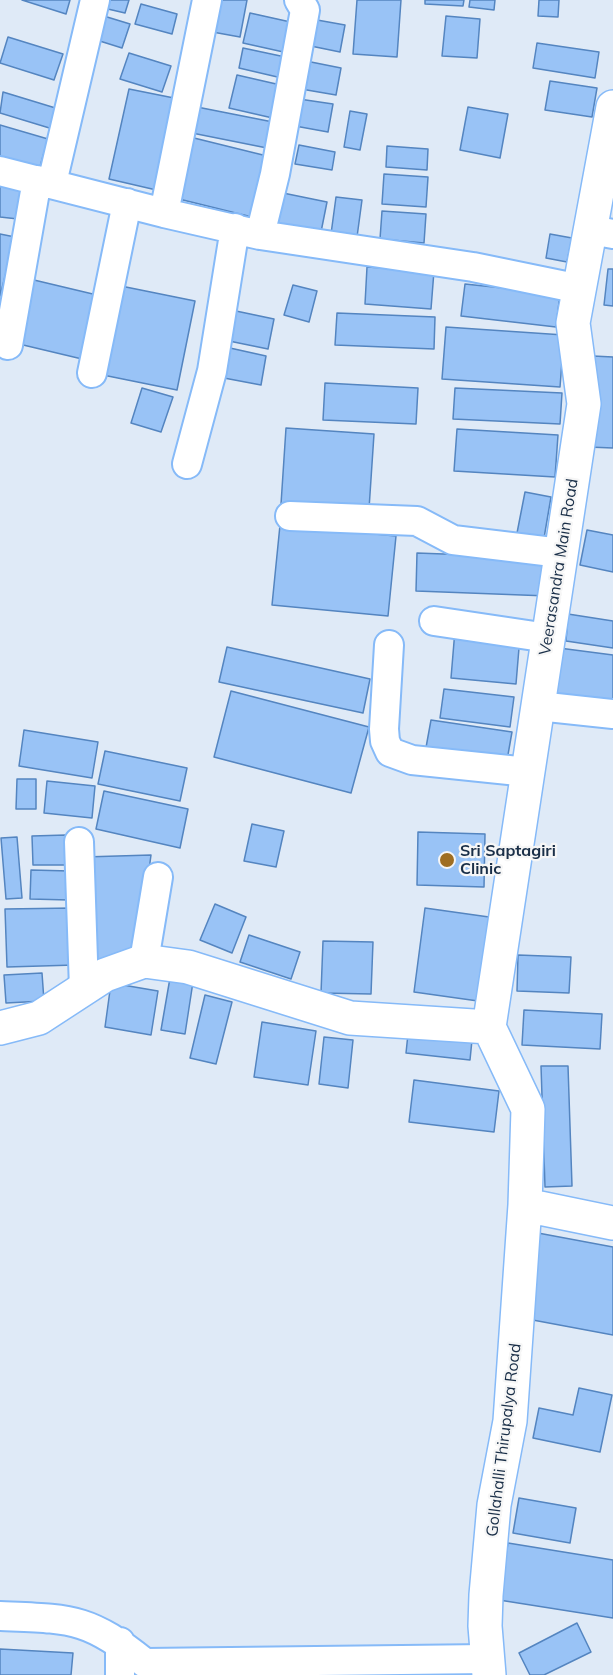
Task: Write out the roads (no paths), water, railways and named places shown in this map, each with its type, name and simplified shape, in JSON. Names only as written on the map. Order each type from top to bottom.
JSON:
[{"type":"street","points":[[8,345],[44,182],[95,0]]},
{"type":"street","points":[[164,213],[207,0]]},
{"type":"street","points":[[187,464],[248,231],[277,164],[305,10],[299,0]]},
{"type":"street","name":"Veerasandra Main Road","points":[[489,1027],[584,404],[573,323],[580,289],[602,232],[613,107]]},
{"type":"street","points":[[0,171],[164,213],[248,231],[473,267],[580,289]]},
{"type":"street","points":[[92,373],[127,203]]},
{"type":"street","points":[[290,516],[417,521],[453,540],[561,553]]},
{"type":"street","points":[[434,621],[548,638]]},
{"type":"street","points":[[389,645],[384,729],[385,741],[390,752],[412,760],[528,772]]},
{"type":"street","points":[[538,706],[613,714]]},
{"type":"street","points":[[79,843],[84,989]]},
{"type":"street","points":[[144,961],[158,877]]},
{"type":"street","points":[[0,1028],[39,1018],[105,975],[144,961],[188,966],[350,1018],[489,1027]]},
{"type":"street","name":"Gollahalli Thirupalya Road","points":[[488,1667],[487,1584],[494,1505],[510,1421],[525,1204],[528,1109],[489,1027]]},
{"type":"street","points":[[525,1204],[613,1223]]},
{"type":"street","points":[[0,1616],[75,1621],[93,1627],[120,1642],[145,1663],[488,1667]]},
{"type":"street","points":[[120,1642],[120,1675]]},
{"type":"place","name":"Sri Saptagiri Clinic","points":[[447,860]]}]
